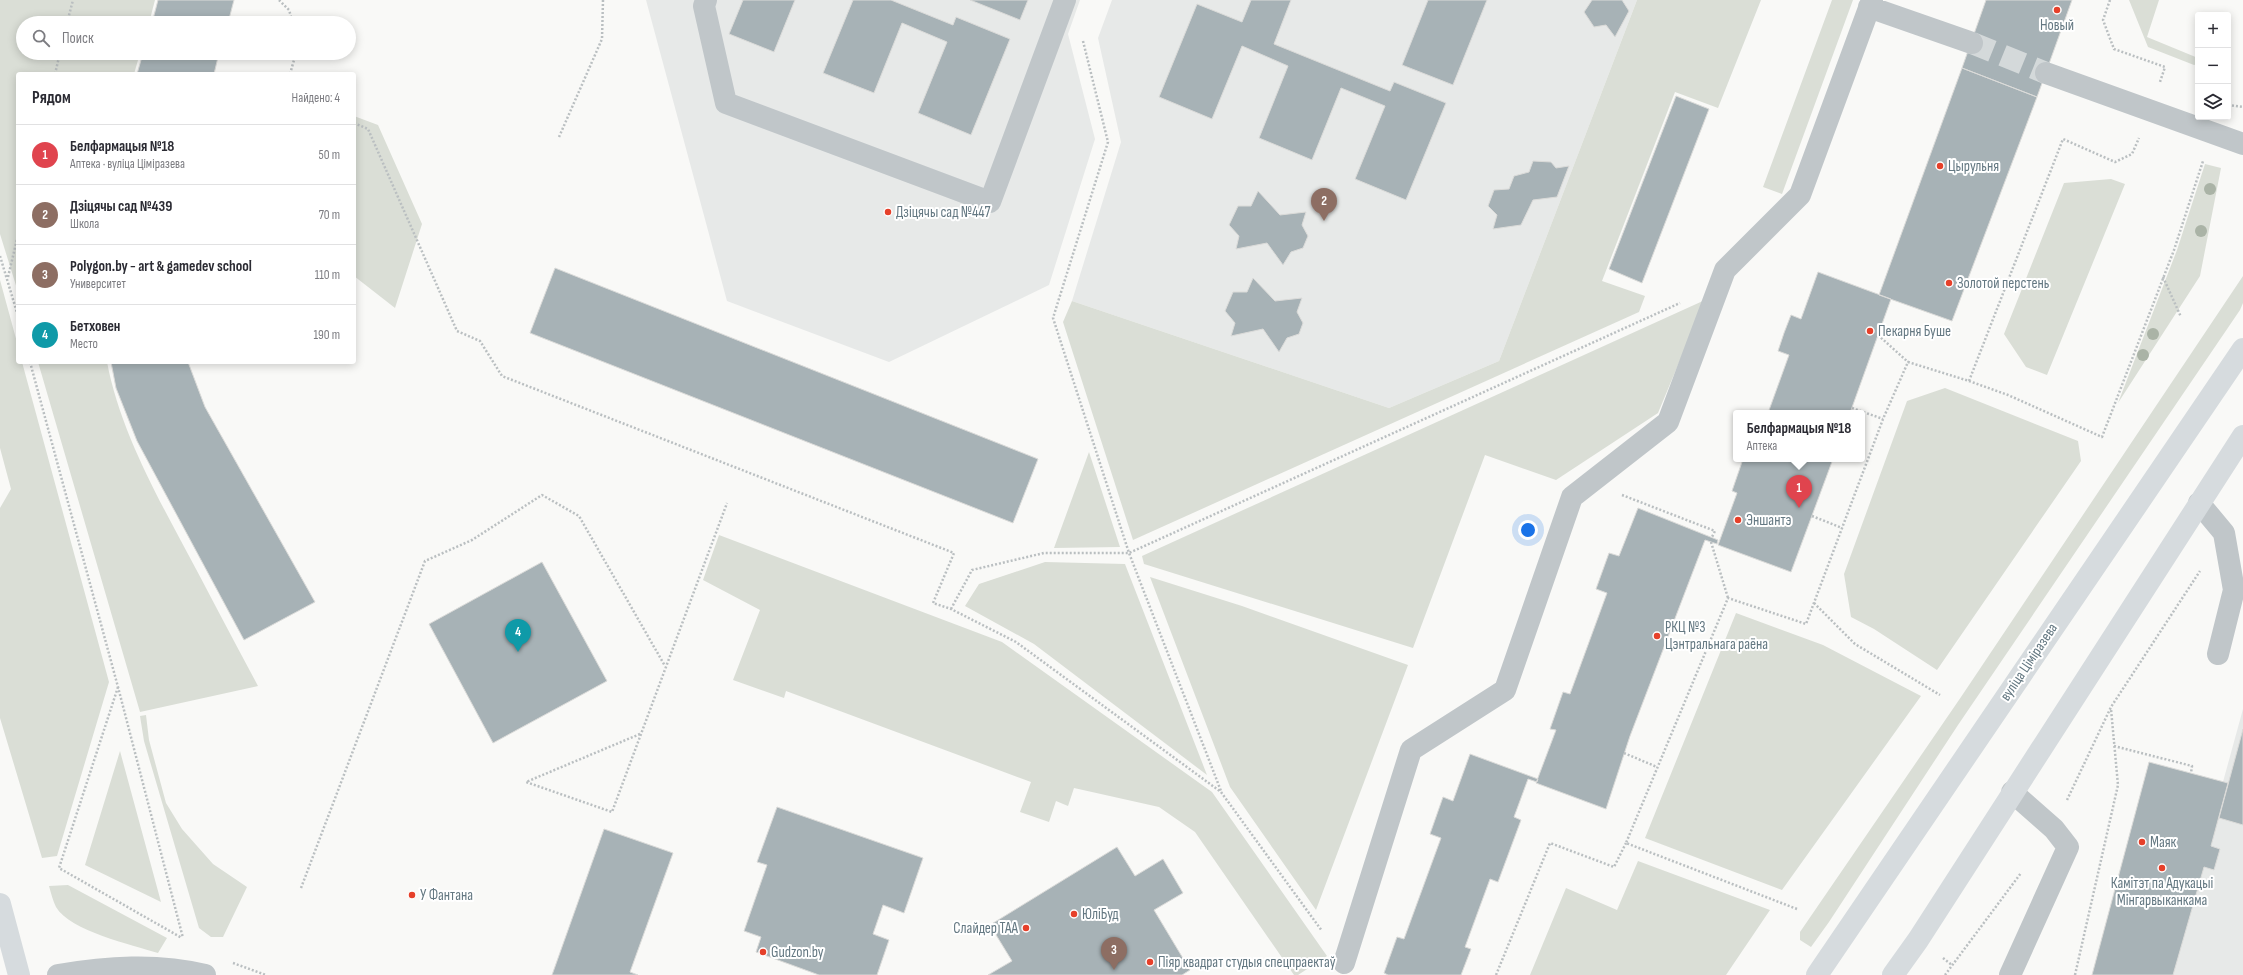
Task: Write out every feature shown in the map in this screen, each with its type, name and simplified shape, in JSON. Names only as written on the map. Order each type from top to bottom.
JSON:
[{"type":"main road","name":"вуліца Ціміразева","points":[[1817,975],[2243,349]]},
{"type":"main road","points":[[1893,975],[1918,940],[2012,792],[2243,436]]},
{"type":"main road","points":[[0,904],[19,975]]},
{"type":"street","points":[[706,0],[704,6],[726,103],[990,202],[1065,0]]},
{"type":"street","points":[[1344,963],[1411,750],[1505,690],[1572,497],[1668,422],[1725,270],[1800,195],[1870,3],[1972,42]]},
{"type":"street","points":[[2046,73],[2243,144]]},
{"type":"street","points":[[2199,504],[2224,533],[2234,590],[2218,654]]},
{"type":"street","points":[[2010,975],[2068,847],[2054,829],[2012,792]]},
{"type":"street","points":[[58,975],[95,970],[137,967],[182,969],[204,975]]},
{"type":"path","points":[[69,16],[73,0]]},
{"type":"path","points":[[279,0],[289,10],[291,16]]},
{"type":"path","points":[[559,137],[602,39],[603,0]]},
{"type":"path","points":[[2110,0],[2103,20],[2114,49],[2165,67],[2158,88]]},
{"type":"path","points":[[1082,38],[1108,142],[1053,318],[1129,553],[1221,792],[1344,963]]},
{"type":"path","points":[[55,72],[58,60]]},
{"type":"path","points":[[291,72],[294,60]]},
{"type":"path","points":[[2232,106],[2243,107]]},
{"type":"path","points":[[356,124],[368,130],[458,331],[480,341],[502,376],[954,553],[934,603],[951,609],[1016,642],[1221,792]]},
{"type":"path","points":[[1969,381],[2063,139],[2115,162]]},
{"type":"path","points":[[1878,334],[1908,362],[2008,395],[2102,437],[2163,277],[2203,160],[2209,159]]},
{"type":"path","points":[[8,278],[16,244]]},
{"type":"path","points":[[0,256],[8,278],[16,308]]},
{"type":"path","points":[[2163,277],[2181,317]]},
{"type":"path","points":[[951,609],[972,570],[1044,553],[1129,553],[1719,286]]},
{"type":"path","points":[[1728,598],[1806,624],[1883,419],[1908,362]]},
{"type":"path","points":[[31,364],[118,687],[183,938],[59,868],[118,687]]},
{"type":"path","points":[[1852,408],[1858,410]]},
{"type":"path","points":[[1865,413],[1883,419]]},
{"type":"path","points":[[301,888],[425,562],[472,540],[542,495],[579,516],[665,666]]},
{"type":"path","points":[[1639,502],[1715,531],[1712,537]]},
{"type":"path","points":[[640,734],[526,782],[612,812],[665,666],[727,503]]},
{"type":"path","points":[[1812,516],[1842,528]]},
{"type":"path","points":[[2054,829],[2110,708],[2224,533]]},
{"type":"path","points":[[1496,975],[1550,843],[1614,867],[1626,842],[1728,598],[1711,542]]},
{"type":"path","points":[[1814,603],[1855,644],[1940,695]]},
{"type":"path","points":[[2075,975],[2118,785],[2110,708]]},
{"type":"path","points":[[2114,746],[2192,766],[2191,773]]},
{"type":"path","points":[[1624,753],[1657,767]]},
{"type":"path","points":[[1626,842],[1797,909]]},
{"type":"path","points":[[1945,975],[2026,866]]},
{"type":"shaded area","points":[[0,0],[155,0],[151,16],[16,16],[16,60],[138,60],[135,72],[16,72],[16,286],[0,234]]},
{"type":"shaded area","name":"Дзіцячы сад №447","points":[[646,0],[1080,0],[1068,34],[1095,139],[1049,285],[889,362],[727,301]]},
{"type":"shaded area","points":[[1112,0],[1637,0],[1499,361],[1389,408],[1072,301],[1121,142],[1098,38]]},
{"type":"shaded area","points":[[1637,0],[1761,0],[1718,108],[1675,92],[1602,281],[1645,296],[1639,312],[1133,540],[1063,322],[1072,301],[1389,408],[1499,361]]},
{"type":"shaded area","points":[[1832,0],[1853,0],[1782,194],[1763,187]]},
{"type":"shaded area","points":[[2129,0],[2159,0],[2147,37],[2195,57],[2195,65],[2148,47]]},
{"type":"shaded area","points":[[356,117],[378,125],[422,224],[395,308],[356,278]]},
{"type":"shaded area","points":[[2205,164],[2221,168],[2200,276],[2118,403],[2177,250]]},
{"type":"shaded area","points":[[2111,179],[2125,184],[2047,375],[2026,367],[2004,334],[2064,183]]},
{"type":"shaded area","points":[[2243,276],[2243,303],[2240,310],[1958,725],[1829,922],[1811,947],[1800,940],[1800,932],[1961,697]]},
{"type":"shaded area","points":[[0,280],[16,339],[16,364],[23,364],[109,682],[57,856],[42,858],[0,718],[0,508],[11,489],[0,448]]},
{"type":"shaded area","points":[[1705,300],[1658,413],[1556,480],[1485,455],[1413,648],[1144,564],[1142,556]]},
{"type":"shaded area","points":[[39,364],[107,364],[119,409],[137,454],[170,520],[258,686],[140,712]]},
{"type":"shaded area","points":[[1945,388],[2078,441],[2081,461],[1937,670],[1874,629],[1851,617],[1844,574],[1907,401]]},
{"type":"shaded area","points":[[1089,452],[1120,547],[1054,548]]},
{"type":"shaded area","points":[[719,535],[1002,642],[1212,792],[1327,956],[1298,975],[1294,975],[1195,832],[1159,807],[1074,788],[1068,806],[1056,801],[1049,822],[1020,812],[1031,782],[786,691],[784,698],[733,680],[760,610],[703,580]]},
{"type":"shaded area","points":[[1045,562],[1125,564],[1207,775],[1034,644],[965,606],[979,584]]},
{"type":"shaded area","points":[[1150,577],[1242,606],[1408,665],[1316,910],[1230,787]]},
{"type":"shaded area","points":[[1736,613],[1823,645],[1921,696],[1782,890],[1645,838]]},
{"type":"shaded area","points":[[2243,709],[2243,975],[2170,975]]},
{"type":"shaded area","points":[[146,715],[149,740],[166,803],[182,829],[213,864],[247,887],[223,937],[211,937],[199,928],[144,741],[140,716]]},
{"type":"shaded area","points":[[120,751],[161,902],[85,865]]},
{"type":"shaded area","points":[[1638,861],[1770,910],[1726,975],[1530,975],[1566,888],[1617,910]]},
{"type":"shaded area","points":[[68,885],[167,938],[158,953],[102,936],[74,923],[63,916],[56,907],[49,886]]},
{"type":"building","points":[[158,0],[234,0],[230,16],[154,16]]},
{"type":"building","points":[[743,0],[795,0],[774,52],[729,34]]},
{"type":"building","points":[[853,0],[891,0],[953,25],[956,17],[1010,39],[971,135],[918,113],[947,42],[902,23],[874,93],[823,73]]},
{"type":"building","points":[[970,0],[1028,0],[1020,20]]},
{"type":"building","points":[[1251,0],[1291,0],[1274,44],[1390,91],[1394,82],[1446,103],[1406,200],[1355,179],[1385,106],[1341,88],[1312,160],[1259,138],[1288,66],[1242,46],[1212,119],[1159,97],[1197,4],[1242,22]]},
{"type":"building","points":[[1428,0],[1487,0],[1453,85],[1402,65]]},
{"type":"building","points":[[1592,0],[1622,0],[1629,11],[1615,37],[1606,25],[1594,27],[1584,12]]},
{"type":"building","points":[[1986,0],[2072,0],[2037,97],[1962,68]]},
{"type":"building","points":[[141,60],[217,60],[214,72],[138,72]]},
{"type":"building","points":[[1962,68],[2037,97],[1952,321],[1879,295]]},
{"type":"building","points":[[1676,96],[1709,109],[1642,283],[1609,269]]},
{"type":"building","points":[[1533,161],[1551,162],[1556,168],[1569,166],[1557,197],[1533,200],[1521,225],[1493,229],[1497,215],[1488,206],[1494,190],[1509,189],[1514,176],[1529,172]]},
{"type":"building","points":[[1258,191],[1280,215],[1306,212],[1302,225],[1308,236],[1303,248],[1291,252],[1283,265],[1267,243],[1236,249],[1239,236],[1229,225],[1238,206],[1251,206]]},
{"type":"building","points":[[555,268],[1038,459],[1013,523],[530,333]]},
{"type":"building","points":[[1818,272],[1891,299],[1851,410],[1769,410],[1789,355],[1778,351],[1784,333],[1791,315],[1801,319]]},
{"type":"building","points":[[1253,278],[1275,301],[1302,298],[1297,312],[1303,323],[1299,334],[1287,338],[1279,352],[1263,329],[1231,336],[1235,323],[1225,311],[1233,292],[1247,292]]},
{"type":"building","points":[[111,364],[189,364],[205,407],[315,602],[244,640],[137,441],[116,388]]},
{"type":"building","points":[[1742,462],[1832,462],[1791,572],[1718,545],[1737,493],[1732,491]]},
{"type":"building","points":[[1638,508],[1718,540],[1717,544],[1705,540],[1630,736],[1606,809],[1536,783],[1556,730],[1550,729],[1563,692],[1570,694],[1607,593],[1596,589],[1609,553],[1619,556]]},
{"type":"building","points":[[542,562],[607,681],[493,743],[429,624]]},
{"type":"building","points":[[2243,729],[2243,825],[2219,818]]},
{"type":"building","points":[[1470,754],[1538,779],[1537,782],[1528,779],[1514,817],[1521,820],[1498,882],[1490,879],[1465,947],[1471,949],[1461,975],[1388,975],[1384,973],[1397,937],[1404,939],[1441,838],[1430,834],[1443,797],[1453,801]]},
{"type":"building","name":"Камітэт па Адукацыі Мінгарвыканкама","points":[[2149,762],[2228,783],[2211,846],[2220,849],[2214,870],[2204,867],[2173,975],[2092,975]]},
{"type":"building","points":[[777,807],[923,858],[904,913],[883,905],[873,934],[889,940],[877,975],[819,975],[756,952],[761,937],[744,931],[767,865],[757,862]]},
{"type":"building","points":[[604,829],[673,853],[630,972],[638,975],[552,975]]},
{"type":"building","points":[[1117,847],[1135,876],[1163,859],[1183,893],[1154,910],[1190,970],[1182,975],[988,975],[1012,961],[990,925]]},
{"type":"tunnel","points":[[1972,43],[2046,73]]},
{"type":"place","name":"Новый","points":[[2057,10]]},
{"type":"place","name":"Цырульня","points":[[1940,166]]},
{"type":"place","name":"Дзіцячы сад №447","points":[[888,212]]},
{"type":"place","name":"Дзіцячы сад №439","points":[[1324,221]]},
{"type":"place","name":"Золотой перстень","points":[[1949,283]]},
{"type":"place","name":"Пекарня Буше","points":[[1870,331]]},
{"type":"place","name":"Белфармацыя №18","points":[[1799,508]]},
{"type":"place","name":"Эншантэ","points":[[1738,520]]},
{"type":"place","name":"РКЦ №3 Цэнтральнага раёна","points":[[1657,636]]},
{"type":"place","name":"Бетховен","points":[[518,652]]},
{"type":"place","name":"Маяк","points":[[2142,842]]},
{"type":"place","name":"Камітэт па Адукацыі Мінгарвыканкама","points":[[2162,868]]},
{"type":"place","name":"У Фантана","points":[[412,895]]},
{"type":"place","name":"ЮліБуд","points":[[1074,914]]},
{"type":"place","name":"Слайдер ТАА","points":[[1026,928]]},
{"type":"place","name":"Gudzon.by","points":[[763,952]]},
{"type":"place","name":"Піяр квадрат студыя спецпраектаў","points":[[1150,962]]},
{"type":"place","name":"Polygon.by - art & gamedev school","points":[[1114,970]]}]
